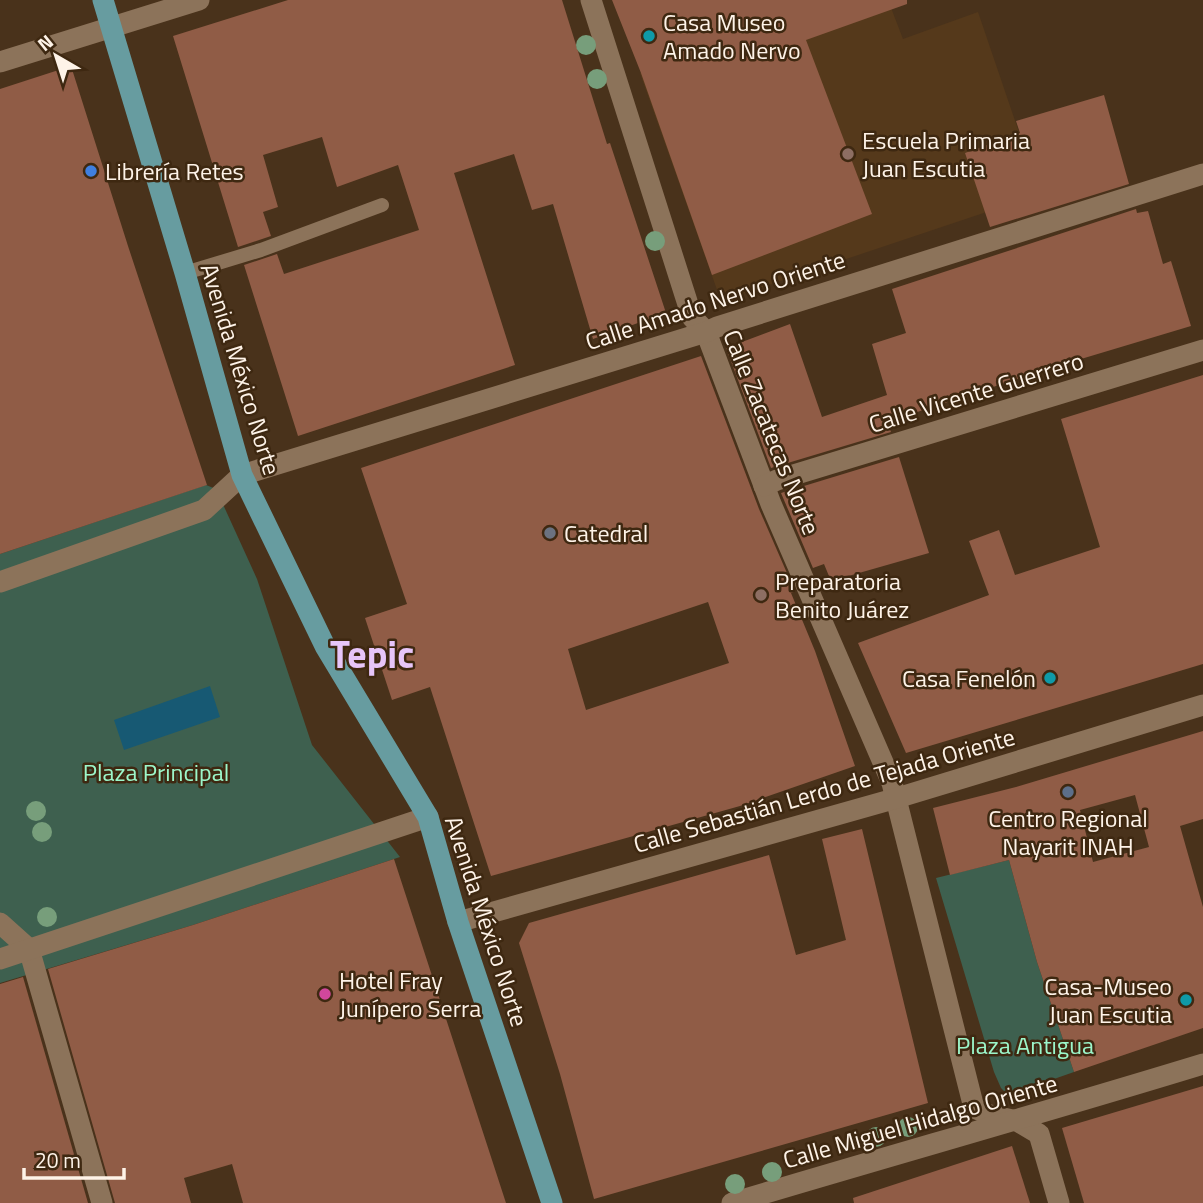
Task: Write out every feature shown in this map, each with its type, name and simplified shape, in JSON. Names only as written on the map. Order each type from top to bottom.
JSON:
[{"type":"main road","name":"Avenida México Norte","points":[[103,0],[242,475],[326,646],[428,817],[458,922],[552,1203]]},
{"type":"street","points":[[0,62],[199,0]]},
{"type":"street","name":"Calle Zacatecas Norte","points":[[591,0],[692,317],[706,332],[764,486],[897,798],[974,1108],[1017,1121],[1039,1134],[1059,1203]]},
{"type":"street","name":"Calle Amado Nervo Oriente","points":[[242,475],[706,332],[1203,174]]},
{"type":"street","name":"Calle Vicente Guerrero","points":[[764,486],[1203,350]]},
{"type":"street","points":[[0,582],[204,510],[242,475]]},
{"type":"street","name":"Calle Sebastián Lerdo de Tejada Oriente","points":[[458,922],[897,798],[1203,705]]},
{"type":"street","points":[[0,959],[428,817]]},
{"type":"street","points":[[0,923],[29,949],[102,1203]]},
{"type":"street","name":"Calle Miguel Hidalgo Oriente","points":[[732,1203],[1203,1064]]},
{"type":"lane","points":[[185,273],[261,250],[382,205]]},
{"type":"shaded area","name":"Escuela Primaria Juan Escutia","points":[[888,0],[903,39],[978,12],[1040,194],[721,301],[640,73],[809,13]]},
{"type":"green space","name":"Plaza Principal","points":[[206,485],[216,489],[257,579],[312,745],[400,857],[193,925],[0,983],[0,554]]},
{"type":"green space","name":"Plaza Antigua","points":[[1009,860],[1037,962],[1074,1072],[1008,1095],[1001,1088],[994,1072],[936,878]]},
{"type":"water","points":[[210,686],[220,717],[124,750],[114,720]]},
{"type":"building","points":[[288,0],[562,0],[607,144],[610,143],[666,313],[593,339],[553,204],[532,210],[514,154],[454,173],[515,365],[298,436],[244,265],[277,254],[284,274],[419,230],[398,165],[337,187],[322,137],[263,155],[278,207],[263,212],[271,236],[238,247],[173,36]]},
{"type":"building","points":[[612,0],[907,0],[907,4],[806,40],[872,214],[712,275],[641,73]]},
{"type":"building","points":[[71,66],[207,485],[0,554],[0,89]]},
{"type":"building","points":[[1104,95],[1129,184],[990,227],[965,153],[1020,133],[1016,121]]},
{"type":"building","points":[[1136,209],[1137,213],[1148,211],[1163,264],[1171,261],[1191,326],[1051,368],[887,422],[891,432],[771,468],[726,348],[790,324],[822,417],[887,395],[872,344],[906,333],[892,289]]},
{"type":"building","points":[[701,356],[759,509],[790,580],[794,592],[791,593],[815,651],[855,766],[740,806],[491,876],[430,687],[392,700],[365,618],[407,604],[361,468]],"holes":[[[708,602],[729,663],[586,710],[568,649]]]},
{"type":"building","points":[[1203,375],[1203,664],[906,753],[858,643],[989,595],[969,541],[999,530],[1015,575],[1100,547],[1061,419]]},
{"type":"building","points":[[899,457],[929,553],[831,581],[824,564],[813,568],[781,493]]},
{"type":"building","points":[[1203,731],[1203,819],[1180,826],[1203,907],[1203,1028],[1074,1072],[1037,962],[1009,860],[950,875],[933,808],[1016,787]],"holes":[[[1135,795],[1149,847],[1093,862],[1080,810]]]},
{"type":"building","points":[[862,829],[928,1103],[594,1199],[560,1074],[519,943],[529,923],[769,855],[796,955],[846,940],[822,839]]},
{"type":"building","points":[[394,859],[506,1203],[243,1203],[232,1164],[184,1178],[191,1203],[115,1203],[48,969]]},
{"type":"building","points":[[23,977],[88,1203],[0,1203],[0,984]]},
{"type":"building","points":[[1203,1086],[1203,1203],[1084,1203],[1062,1128]]},
{"type":"building","points":[[1012,1146],[1030,1203],[854,1203],[853,1198]]},
{"type":"place","name":"Casa Museo Amado Nervo","points":[[649,36]]},
{"type":"place","name":"Escuela Primaria Juan Escutia","points":[[848,154]]},
{"type":"place","name":"Librería Retes","points":[[91,171]]},
{"type":"place","name":"Catedral","points":[[550,533]]},
{"type":"place","name":"Preparatoria Benito Juárez","points":[[761,595]]},
{"type":"place","name":"Casa Fenelón","points":[[1050,678]]},
{"type":"place","name":"Centro Regional Nayarit INAH","points":[[1068,792]]},
{"type":"place","name":"Hotel Fray Junípero Serra","points":[[325,994]]},
{"type":"place","name":"Casa-Museo Juan Escutia","points":[[1186,1000]]},
{"type":"district","name":"Tepic","points":[[372,654]]}]
